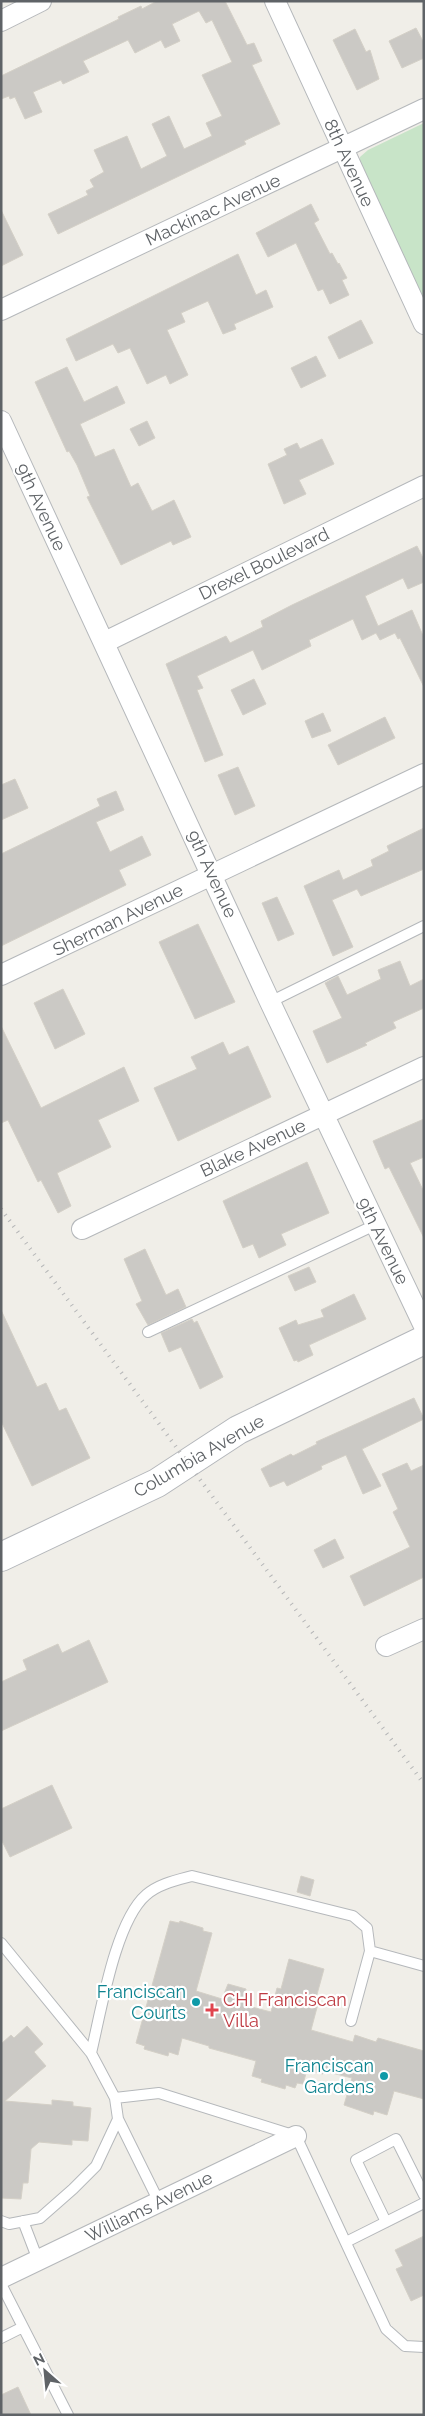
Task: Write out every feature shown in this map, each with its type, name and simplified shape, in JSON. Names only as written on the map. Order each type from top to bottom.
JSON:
[{"type":"street","points":[[1,21],[41,1]]},
{"type":"street","name":"8th Avenue","points":[[275,1],[424,324]]},
{"type":"street","name":"Mackinac Avenue","points":[[1,310],[424,108]]},
{"type":"street","name":"9th Avenue","points":[[1,421],[270,1002],[424,1326]]},
{"type":"street","name":"Drexel Boulevard","points":[[104,642],[424,486]]},
{"type":"street","name":"Sherman Avenue","points":[[1,975],[424,774]]},
{"type":"street","name":"Blake Avenue","points":[[82,1229],[424,1067]]},
{"type":"street","name":"Columbia Avenue","points":[[1,1557],[156,1483],[238,1430],[424,1340]]},
{"type":"street","points":[[386,1646],[424,1629]]},
{"type":"street","name":"Williams Avenue","points":[[1,2278],[296,2136]]},
{"type":"lane","points":[[270,1002],[424,926]]},
{"type":"lane","points":[[148,1332],[375,1225]]},
{"type":"lane","points":[[91,2053],[120,1941],[132,1913],[146,1894],[168,1882],[192,1876],[353,1916],[367,1928],[370,1951],[351,2020]]},
{"type":"lane","points":[[1,1943],[91,2053],[115,2098],[118,2119],[159,2202]]},
{"type":"lane","points":[[370,1951],[424,1966]]},
{"type":"lane","points":[[115,2098],[159,2093],[296,2136],[386,2329],[405,2346],[424,2347]]},
{"type":"lane","points":[[1,2221],[9,2224],[40,2218],[73,2190],[96,2166],[118,2119]]},
{"type":"lane","points":[[386,2222],[356,2160],[396,2139],[424,2194]]},
{"type":"lane","points":[[346,2242],[424,2203]]},
{"type":"lane","points":[[23,2221],[38,2260]]},
{"type":"lane","points":[[1,2284],[68,2415]]},
{"type":"lane","points":[[1,2338],[23,2327]]},
{"type":"green space","points":[[424,123],[424,301],[360,163],[360,157],[368,150]]},
{"type":"building","points":[[157,1],[225,1],[247,45],[254,43],[262,61],[252,65],[280,124],[244,141],[246,144],[58,234],[48,214],[88,195],[86,191],[94,187],[90,180],[104,172],[94,150],[127,136],[141,169],[167,156],[152,124],[169,116],[184,149],[212,136],[206,123],[222,116],[202,75],[232,62],[212,20],[206,23],[199,11],[172,24],[180,41],[165,48],[161,40],[135,53],[128,40],[83,61],[89,72],[63,84],[61,80],[33,92],[42,112],[25,119],[15,97],[10,99],[9,96],[1,99],[1,76],[119,19],[118,17],[141,6],[142,9]]},
{"type":"building","points":[[416,28],[424,43],[424,58],[402,68],[389,41]]},
{"type":"building","points":[[355,29],[366,52],[370,50],[379,79],[357,90],[333,40]]},
{"type":"building","points":[[311,204],[319,220],[314,223],[330,254],[332,253],[347,278],[342,280],[349,295],[330,304],[323,289],[318,291],[296,243],[268,257],[256,233]]},
{"type":"building","points":[[1,210],[23,255],[1,266]]},
{"type":"building","points":[[238,254],[256,295],[266,290],[273,307],[234,324],[236,329],[223,334],[208,301],[181,313],[185,322],[167,330],[188,375],[170,384],[166,375],[147,384],[130,348],[118,353],[113,344],[76,361],[66,339]]},
{"type":"building","points":[[361,320],[373,343],[339,359],[328,337]]},
{"type":"building","points":[[316,356],[326,376],[301,388],[291,368]]},
{"type":"building","points":[[67,367],[84,402],[117,386],[125,403],[80,424],[95,457],[114,449],[131,487],[138,483],[152,511],[174,500],[191,537],[173,545],[171,541],[121,565],[87,497],[90,496],[77,465],[69,451],[67,452],[35,382]]},
{"type":"building","points":[[147,421],[155,438],[139,446],[130,429]]},
{"type":"building","points":[[322,439],[334,464],[299,480],[306,494],[284,504],[268,464],[287,455],[284,449],[297,443],[300,449]]},
{"type":"building","points":[[417,546],[424,560],[424,582],[408,589],[403,578],[365,596],[378,626],[412,610],[424,638],[424,687],[400,638],[398,639],[395,633],[380,640],[376,633],[362,640],[353,619],[309,640],[311,646],[262,670],[253,650],[197,676],[203,688],[197,690],[223,755],[205,762],[166,664],[226,636],[230,643],[263,627],[261,621]]},
{"type":"building","points":[[254,679],[266,704],[243,715],[231,690]]},
{"type":"building","points":[[323,713],[331,731],[312,738],[305,721]]},
{"type":"building","points":[[385,717],[395,738],[338,765],[328,745]]},
{"type":"building","points":[[238,767],[255,806],[235,815],[218,775]]},
{"type":"building","points":[[15,779],[28,808],[1,820],[1,785]]},
{"type":"building","points":[[116,791],[124,810],[96,822],[110,852],[142,836],[151,855],[119,870],[126,885],[1,946],[1,854],[100,806],[97,799]]},
{"type":"building","points":[[424,828],[424,869],[361,896],[357,889],[332,900],[353,947],[333,956],[304,886],[339,870],[343,880],[373,866],[371,860],[389,851],[387,846]]},
{"type":"building","points":[[277,897],[294,934],[278,941],[262,903]]},
{"type":"building","points":[[198,924],[235,1002],[195,1019],[159,942]]},
{"type":"building","points":[[400,961],[410,986],[424,979],[424,1008],[393,1022],[396,1028],[365,1043],[367,1045],[327,1063],[313,1031],[342,1018],[325,983],[338,976],[347,995],[381,979],[378,970]]},
{"type":"building","points":[[63,989],[85,1034],[55,1049],[34,1003]]},
{"type":"building","points":[[1,1026],[41,1108],[124,1067],[139,1101],[98,1120],[111,1147],[57,1173],[71,1206],[58,1213],[41,1180],[38,1182],[8,1120],[1,1123]]},
{"type":"building","points":[[223,1042],[229,1055],[248,1046],[271,1097],[178,1141],[154,1088],[197,1069],[191,1057]]},
{"type":"building","points":[[424,1119],[424,1157],[410,1163],[424,1192],[424,1238],[389,1167],[385,1169],[373,1141]]},
{"type":"building","points":[[307,1162],[329,1213],[281,1234],[286,1245],[259,1258],[253,1244],[243,1248],[223,1201]]},
{"type":"building","points":[[145,1249],[166,1295],[178,1289],[186,1307],[148,1325],[136,1304],[142,1301],[124,1259]]},
{"type":"building","points":[[309,1267],[316,1282],[295,1291],[288,1276]]},
{"type":"building","points":[[354,1294],[366,1319],[309,1345],[313,1355],[298,1362],[297,1360],[294,1361],[279,1328],[296,1320],[298,1325],[324,1317],[321,1310]]},
{"type":"building","points":[[1,1310],[37,1387],[46,1383],[59,1411],[66,1408],[90,1458],[32,1486],[1,1421]]},
{"type":"building","points":[[192,1319],[194,1323],[197,1321],[223,1377],[200,1389],[181,1347],[169,1352],[161,1333]]},
{"type":"building","points":[[414,1398],[424,1419],[362,1449],[381,1486],[363,1494],[346,1455],[321,1466],[322,1469],[287,1486],[284,1481],[270,1487],[261,1469],[291,1454],[293,1456],[317,1444],[316,1442]]},
{"type":"building","points":[[407,1463],[411,1471],[424,1465],[424,1577],[364,1606],[350,1576],[410,1547],[393,1512],[398,1509],[382,1474]]},
{"type":"building","points":[[335,1539],[344,1558],[323,1568],[314,1550]]},
{"type":"building","points":[[89,1640],[108,1682],[1,1731],[1,1682],[27,1670],[23,1660],[58,1644],[62,1653]]},
{"type":"building","points":[[52,1785],[72,1828],[10,1857],[1,1839],[1,1809]]},
{"type":"building","points":[[301,1876],[314,1880],[310,1896],[297,1892]]},
{"type":"building","name":"Franciscan Courts","points":[[170,1921],[179,1923],[180,1921],[203,1928],[203,1931],[212,1933],[196,1991],[222,1999],[228,1984],[246,1989],[244,2005],[271,2012],[277,1988],[281,1989],[289,1959],[324,1969],[316,1998],[319,2000],[311,2030],[353,2042],[355,2035],[376,2042],[378,2038],[424,2051],[424,2099],[394,2091],[387,2115],[374,2111],[373,2115],[344,2105],[352,2078],[324,2071],[323,2074],[307,2070],[303,2084],[297,2083],[295,2088],[286,2085],[285,2089],[261,2082],[262,2079],[252,2076],[256,2061],[209,2048],[209,2046],[182,2038],[178,2055],[169,2052],[168,2056],[144,2049],[145,2046],[136,2043]]},
{"type":"building","points":[[27,2026],[43,2044],[34,2052],[46,2066],[5,2101],[52,2105],[52,2100],[73,2102],[73,2106],[91,2108],[88,2141],[72,2140],[72,2145],[39,2142],[31,2149],[28,2183],[23,2183],[21,2199],[1,2198],[1,2044],[11,2035],[14,2038]]},
{"type":"building","points":[[424,2236],[424,2295],[411,2301],[396,2269],[403,2266],[395,2250]]},
{"type":"building","points":[[18,2387],[31,2415],[1,2415],[1,2395]]},
{"type":"railway","points":[[1,1209],[424,1784]]},
{"type":"place","name":"Franciscan Courts","points":[[196,2002]]},
{"type":"place","name":"CHI Franciscan Villa","points":[[212,2010]]},
{"type":"place","name":"Franciscan Gardens","points":[[384,2076]]}]
